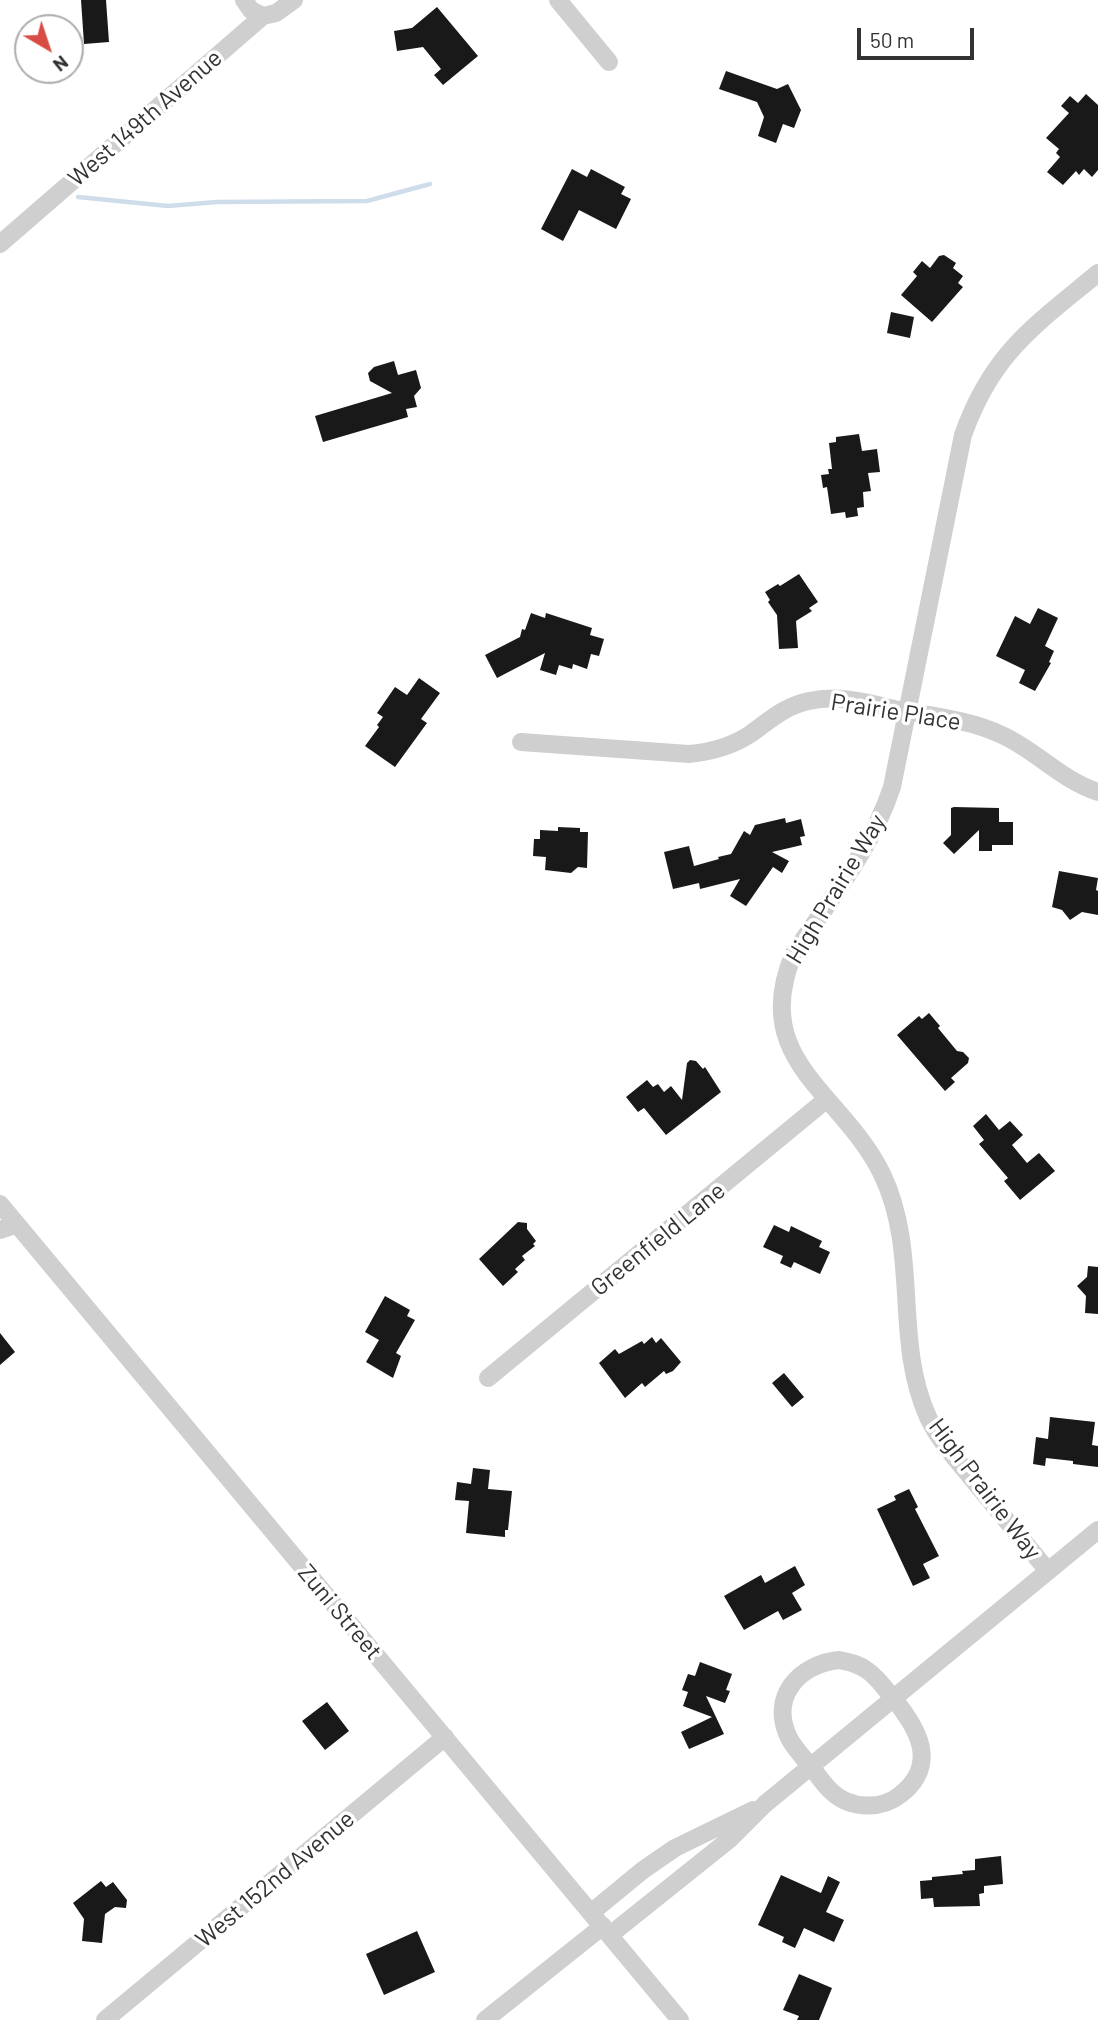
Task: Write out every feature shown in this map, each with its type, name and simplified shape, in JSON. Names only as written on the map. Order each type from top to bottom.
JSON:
[{"type":"street","points":[[244,0],[251,10],[263,16]]},
{"type":"street","name":"West 149th Avenue","points":[[0,244],[263,16],[276,13],[294,0]]},
{"type":"street","points":[[558,0],[609,62]]},
{"type":"street","name":"High Prairie Way","points":[[1048,1571],[943,1443],[929,1419],[918,1393],[912,1366],[904,1249],[899,1220],[880,1171],[793,1054],[781,1013],[786,972],[794,953],[871,839],[892,787],[963,435],[973,407],[987,380],[1019,339],[1098,273]]},
{"type":"street","name":"Prairie Place","points":[[521,742],[689,754],[709,752],[729,746],[772,716],[806,701],[842,699],[980,726],[1003,735],[1062,776],[1098,792]]},
{"type":"street","name":"Greenfield Lane","points":[[488,1378],[827,1099]]},
{"type":"street","name":"Zuni Street","points":[[0,1204],[8,1226],[445,1737],[680,2020]]},
{"type":"street","points":[[485,2020],[602,1924],[730,1839],[765,1804],[1098,1530]]},
{"type":"street","points":[[823,1661],[854,1663],[867,1670],[909,1718],[921,1742],[922,1757],[918,1772],[911,1785],[889,1802],[859,1805],[844,1800],[832,1792],[811,1767],[789,1740],[783,1712],[785,1697],[800,1674],[823,1661]]},
{"type":"street","name":"West 152nd Avenue","points":[[105,2020],[445,1737]]},
{"type":"street","points":[[602,1924],[643,1870],[675,1848],[765,1804]]},
{"type":"building","points":[[81,0],[106,0],[109,42],[84,44]]},
{"type":"building","points":[[437,7],[478,56],[443,85],[434,75],[441,69],[423,47],[397,51],[394,31],[412,28]]},
{"type":"building","points":[[726,71],[777,89],[788,84],[801,110],[794,128],[783,124],[776,143],[758,136],[764,117],[757,102],[719,89]]},
{"type":"building","points":[[1086,94],[1098,105],[1098,170],[1092,177],[1084,169],[1079,175],[1076,171],[1063,185],[1047,172],[1060,157],[1056,153],[1059,149],[1046,138],[1069,113],[1061,106],[1070,96],[1078,103]]},
{"type":"building","points":[[572,169],[587,177],[591,169],[625,187],[621,194],[631,199],[616,229],[579,210],[563,241],[541,229]]},
{"type":"building","points":[[944,255],[956,263],[953,268],[963,276],[958,283],[963,287],[932,322],[901,295],[917,276],[913,272],[922,261],[930,268],[939,256]]},
{"type":"building","points":[[891,312],[914,317],[910,338],[887,333]]},
{"type":"building","points":[[394,361],[398,375],[416,370],[421,388],[414,396],[417,407],[406,409],[408,417],[323,442],[315,416],[392,393],[370,381],[368,373],[374,367]]},
{"type":"building","points":[[859,434],[862,451],[877,449],[880,472],[868,473],[871,491],[863,492],[864,507],[857,508],[858,516],[846,518],[845,512],[831,514],[827,487],[823,488],[821,475],[829,474],[828,469],[832,469],[829,443],[836,442],[836,437]]},
{"type":"building","points":[[799,574],[818,602],[809,608],[812,611],[796,621],[798,648],[779,649],[777,615],[765,592]]},
{"type":"building","points":[[1038,608],[1058,618],[1045,646],[1054,651],[1049,662],[1051,663],[1035,691],[1019,683],[1025,670],[996,656],[1015,616],[1030,624]]},
{"type":"building","points":[[531,613],[545,618],[546,613],[592,628],[590,635],[604,639],[599,656],[591,654],[587,669],[573,664],[572,669],[559,665],[556,675],[540,670],[545,653],[497,678],[485,655],[520,637]]},
{"type":"building","points":[[419,678],[440,693],[421,719],[427,723],[395,767],[365,746],[383,717],[377,713],[395,687],[407,695]]},
{"type":"building","points":[[951,808],[999,808],[999,822],[1013,822],[1013,845],[992,845],[992,851],[979,851],[979,830],[954,854],[943,843],[951,835]]},
{"type":"building","points":[[785,818],[786,823],[801,819],[805,836],[800,837],[802,845],[772,852],[789,861],[782,873],[773,867],[746,906],[730,896],[740,879],[700,889],[699,883],[673,889],[664,852],[689,846],[694,866],[719,859],[718,857],[731,854],[744,831],[750,835],[755,825]]},
{"type":"building","points":[[558,827],[580,828],[580,832],[588,832],[587,868],[578,867],[571,873],[545,870],[546,857],[533,856],[534,839],[540,839],[540,830],[558,831]]},
{"type":"building","points":[[1059,871],[1098,878],[1098,915],[1082,912],[1070,920],[1062,910],[1052,907]]},
{"type":"building","points":[[929,1013],[957,1051],[963,1052],[969,1058],[968,1063],[951,1078],[955,1082],[945,1091],[897,1035],[919,1016],[922,1019]]},
{"type":"building","points":[[690,1060],[696,1061],[703,1069],[705,1067],[721,1092],[666,1135],[644,1108],[638,1112],[626,1097],[647,1080],[653,1087],[658,1084],[664,1092],[671,1086],[682,1100],[687,1063]]},
{"type":"building","points":[[986,1114],[999,1130],[1010,1121],[1023,1135],[1012,1145],[1027,1163],[1039,1153],[1055,1171],[1020,1200],[1004,1181],[1008,1178],[979,1144],[984,1140],[973,1126]]},
{"type":"building","points":[[518,1222],[527,1223],[527,1229],[536,1241],[533,1244],[535,1246],[522,1256],[525,1260],[515,1269],[518,1272],[503,1286],[479,1259]]},
{"type":"building","points":[[774,1225],[789,1232],[791,1226],[822,1241],[819,1247],[830,1252],[820,1274],[794,1262],[791,1268],[780,1263],[783,1256],[763,1247]]},
{"type":"building","points":[[1088,1266],[1098,1267],[1098,1314],[1085,1313],[1086,1296],[1077,1286],[1087,1277]]},
{"type":"building","points":[[385,1296],[410,1310],[407,1316],[415,1320],[396,1353],[401,1356],[393,1378],[366,1362],[379,1340],[365,1332]]},
{"type":"building","points":[[0,1333],[15,1352],[0,1365]]},
{"type":"building","points":[[652,1337],[656,1343],[661,1338],[681,1362],[673,1371],[666,1374],[664,1371],[645,1387],[642,1383],[625,1398],[599,1363],[615,1349],[619,1354],[642,1341],[644,1344]]},
{"type":"building","points":[[784,1373],[804,1397],[792,1407],[772,1383]]},
{"type":"building","points":[[1050,1417],[1095,1422],[1092,1445],[1098,1446],[1098,1467],[1046,1458],[1045,1466],[1033,1464],[1036,1437],[1048,1439]]},
{"type":"building","points":[[473,1468],[490,1470],[488,1489],[512,1491],[505,1537],[466,1533],[469,1501],[455,1500],[457,1482],[471,1484]]},
{"type":"building","points":[[909,1489],[918,1507],[915,1509],[939,1556],[923,1564],[930,1578],[913,1586],[877,1509],[896,1500],[894,1496]]},
{"type":"building","points":[[795,1566],[805,1585],[792,1593],[802,1610],[783,1620],[778,1611],[744,1630],[724,1596],[761,1575],[765,1583]]},
{"type":"building","points":[[700,1662],[732,1674],[726,1690],[730,1691],[725,1703],[706,1696],[724,1734],[689,1749],[681,1732],[712,1717],[683,1706],[688,1692],[682,1690],[688,1674],[695,1676]]},
{"type":"building","points":[[327,1702],[349,1731],[325,1750],[302,1721]]},
{"type":"building","points":[[1001,1856],[1003,1884],[984,1886],[984,1893],[979,1894],[980,1906],[934,1907],[933,1898],[921,1899],[920,1881],[963,1874],[962,1871],[975,1870],[975,1859]]},
{"type":"building","points":[[781,1875],[821,1893],[828,1876],[840,1882],[826,1912],[844,1920],[834,1942],[804,1928],[795,1948],[782,1942],[784,1937],[758,1925]]},
{"type":"building","points":[[101,1881],[106,1887],[113,1882],[127,1900],[126,1908],[115,1907],[105,1914],[102,1943],[82,1941],[84,1919],[73,1903]]},
{"type":"building","points":[[417,1931],[435,1972],[384,1995],[366,1954]]},
{"type":"building","points":[[799,1974],[832,1988],[819,2020],[797,2020],[799,2016],[783,2010]]},
{"type":"waterway","points":[[78,197],[168,206],[217,202],[367,201],[430,184]]}]
